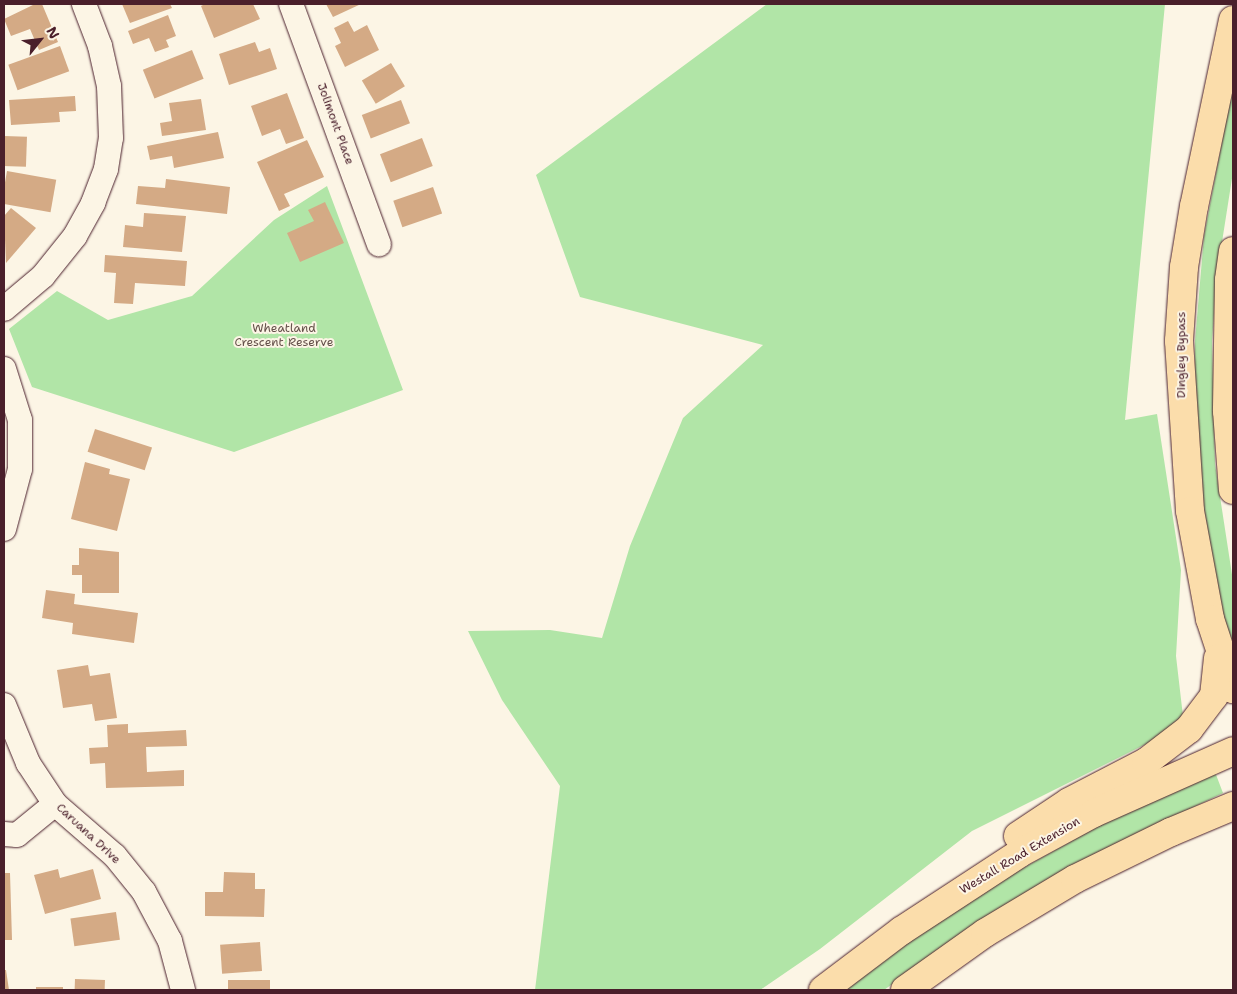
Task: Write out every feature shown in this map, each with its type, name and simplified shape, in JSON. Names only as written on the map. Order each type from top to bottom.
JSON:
[{"type":"highway","name":"Dingley Bypass","points":[[1233,20],[1194,206],[1184,267],[1179,341],[1190,511],[1218,648],[1233,689]]},
{"type":"highway","points":[[1233,251],[1229,280],[1227,411],[1233,490]]},
{"type":"highway","points":[[961,890],[1020,834],[1069,802],[1146,762],[1189,729],[1214,696],[1219,668],[1218,648]]},
{"type":"highway","name":"Westall Road Extension","points":[[824,990],[869,954],[961,890],[1094,813],[1233,751]]},
{"type":"highway","points":[[905,990],[985,933],[1075,879],[1171,832],[1233,806]]},
{"type":"street","points":[[4,309],[43,276],[75,236],[93,203],[106,169],[111,138],[109,86],[100,46],[84,4]]},
{"type":"street","name":"Jolimont Place","points":[[291,4],[379,244]]},
{"type":"street","points":[[4,369],[20,420],[20,469],[4,529]]},
{"type":"street","name":"Caruana Drive","points":[[4,705],[28,763],[55,804],[115,856],[144,892],[170,941],[183,990]]},
{"type":"street","points":[[4,834],[17,835],[55,804]]},
{"type":"green space","points":[[767,4],[1165,4],[1125,420],[1157,414],[1181,570],[1176,656],[1184,725],[972,831],[820,949],[760,990],[535,990],[560,786],[502,700],[468,631],[550,630],[602,638],[630,546],[683,418],[763,345],[580,297],[536,175]]},
{"type":"green space","points":[[1233,84],[1233,172],[1217,274],[1212,341],[1215,464],[1233,581],[1233,656],[1222,615],[1204,509],[1194,395],[1195,341],[1204,236]]},
{"type":"green space","name":"Wheatland Crescent Reserve","points":[[327,186],[403,390],[234,452],[32,387],[9,329],[57,291],[108,320],[192,296],[274,220]]},
{"type":"green space","points":[[1215,772],[1223,793],[1065,869],[990,914],[884,990],[845,990],[926,929],[1014,873],[1102,824]]},
{"type":"building","points":[[35,4],[42,4],[58,42],[39,50],[30,29],[11,36],[4,19]]},
{"type":"building","points":[[122,4],[170,4],[172,8],[130,23]]},
{"type":"building","points":[[205,4],[253,4],[260,19],[214,38],[201,6]]},
{"type":"building","points":[[326,4],[361,4],[333,17]]},
{"type":"building","points":[[168,15],[176,36],[166,40],[169,47],[155,52],[149,38],[133,44],[128,31]]},
{"type":"building","points":[[348,21],[354,32],[367,25],[379,50],[345,67],[335,46],[341,43],[334,28]]},
{"type":"building","points":[[255,42],[259,52],[270,48],[277,69],[229,85],[219,54]]},
{"type":"building","points":[[60,46],[69,71],[18,90],[8,65]]},
{"type":"building","points":[[192,50],[204,79],[154,99],[143,70]]},
{"type":"building","points":[[391,63],[405,86],[376,104],[362,81]]},
{"type":"building","points":[[287,93],[304,138],[286,144],[280,129],[262,136],[251,106]]},
{"type":"building","points":[[75,96],[76,111],[59,112],[60,122],[11,125],[9,100]]},
{"type":"building","points":[[201,99],[206,130],[162,136],[160,123],[172,121],[169,103]]},
{"type":"building","points":[[401,100],[410,123],[371,138],[362,115]]},
{"type":"building","points":[[218,132],[224,158],[174,168],[172,156],[150,160],[147,146]]},
{"type":"building","points":[[4,136],[27,137],[26,167],[4,166]]},
{"type":"building","points":[[422,138],[433,166],[391,182],[380,154]]},
{"type":"building","points":[[307,140],[324,177],[284,194],[290,206],[279,211],[257,162]]},
{"type":"building","points":[[7,171],[56,180],[51,212],[4,204]]},
{"type":"building","points":[[166,179],[230,187],[227,214],[136,204],[138,186],[165,188]]},
{"type":"building","points":[[433,187],[442,213],[402,227],[393,201]]},
{"type":"building","points":[[325,202],[344,243],[300,262],[287,233],[314,221],[308,210]]},
{"type":"building","points":[[11,208],[36,228],[6,263],[4,216]]},
{"type":"building","points":[[144,213],[186,216],[182,252],[123,247],[125,225],[143,227]]},
{"type":"building","points":[[105,255],[187,261],[185,286],[135,283],[133,304],[114,303],[116,273],[104,272]]},
{"type":"building","points":[[95,429],[152,448],[145,470],[88,452]]},
{"type":"building","points":[[85,462],[110,469],[109,474],[130,479],[117,531],[71,519]]},
{"type":"building","points":[[79,548],[119,552],[119,593],[82,593],[82,575],[72,575],[72,565],[79,565]]},
{"type":"building","points":[[46,590],[75,594],[74,604],[138,613],[134,643],[72,634],[73,623],[42,618]]},
{"type":"building","points":[[88,665],[90,676],[110,673],[117,718],[95,721],[92,704],[63,708],[57,670]]},
{"type":"building","points":[[128,724],[128,733],[186,730],[187,746],[146,747],[147,772],[184,770],[184,786],[106,788],[105,763],[90,764],[89,748],[108,747],[107,725]]},
{"type":"building","points":[[58,869],[60,878],[93,869],[101,899],[45,914],[34,875]]},
{"type":"building","points":[[224,872],[255,873],[255,889],[265,889],[264,917],[205,916],[205,892],[223,892]]},
{"type":"building","points":[[4,873],[10,873],[12,940],[4,940]]},
{"type":"building","points":[[116,912],[120,940],[74,946],[70,918]]},
{"type":"building","points":[[260,942],[262,971],[222,974],[220,945]]},
{"type":"building","points":[[4,970],[6,970],[9,990],[4,990]]},
{"type":"building","points":[[75,979],[105,980],[105,990],[75,990]]},
{"type":"building","points":[[228,980],[270,980],[270,990],[228,990]]},
{"type":"building","points":[[36,987],[63,987],[63,990],[36,990]]}]
